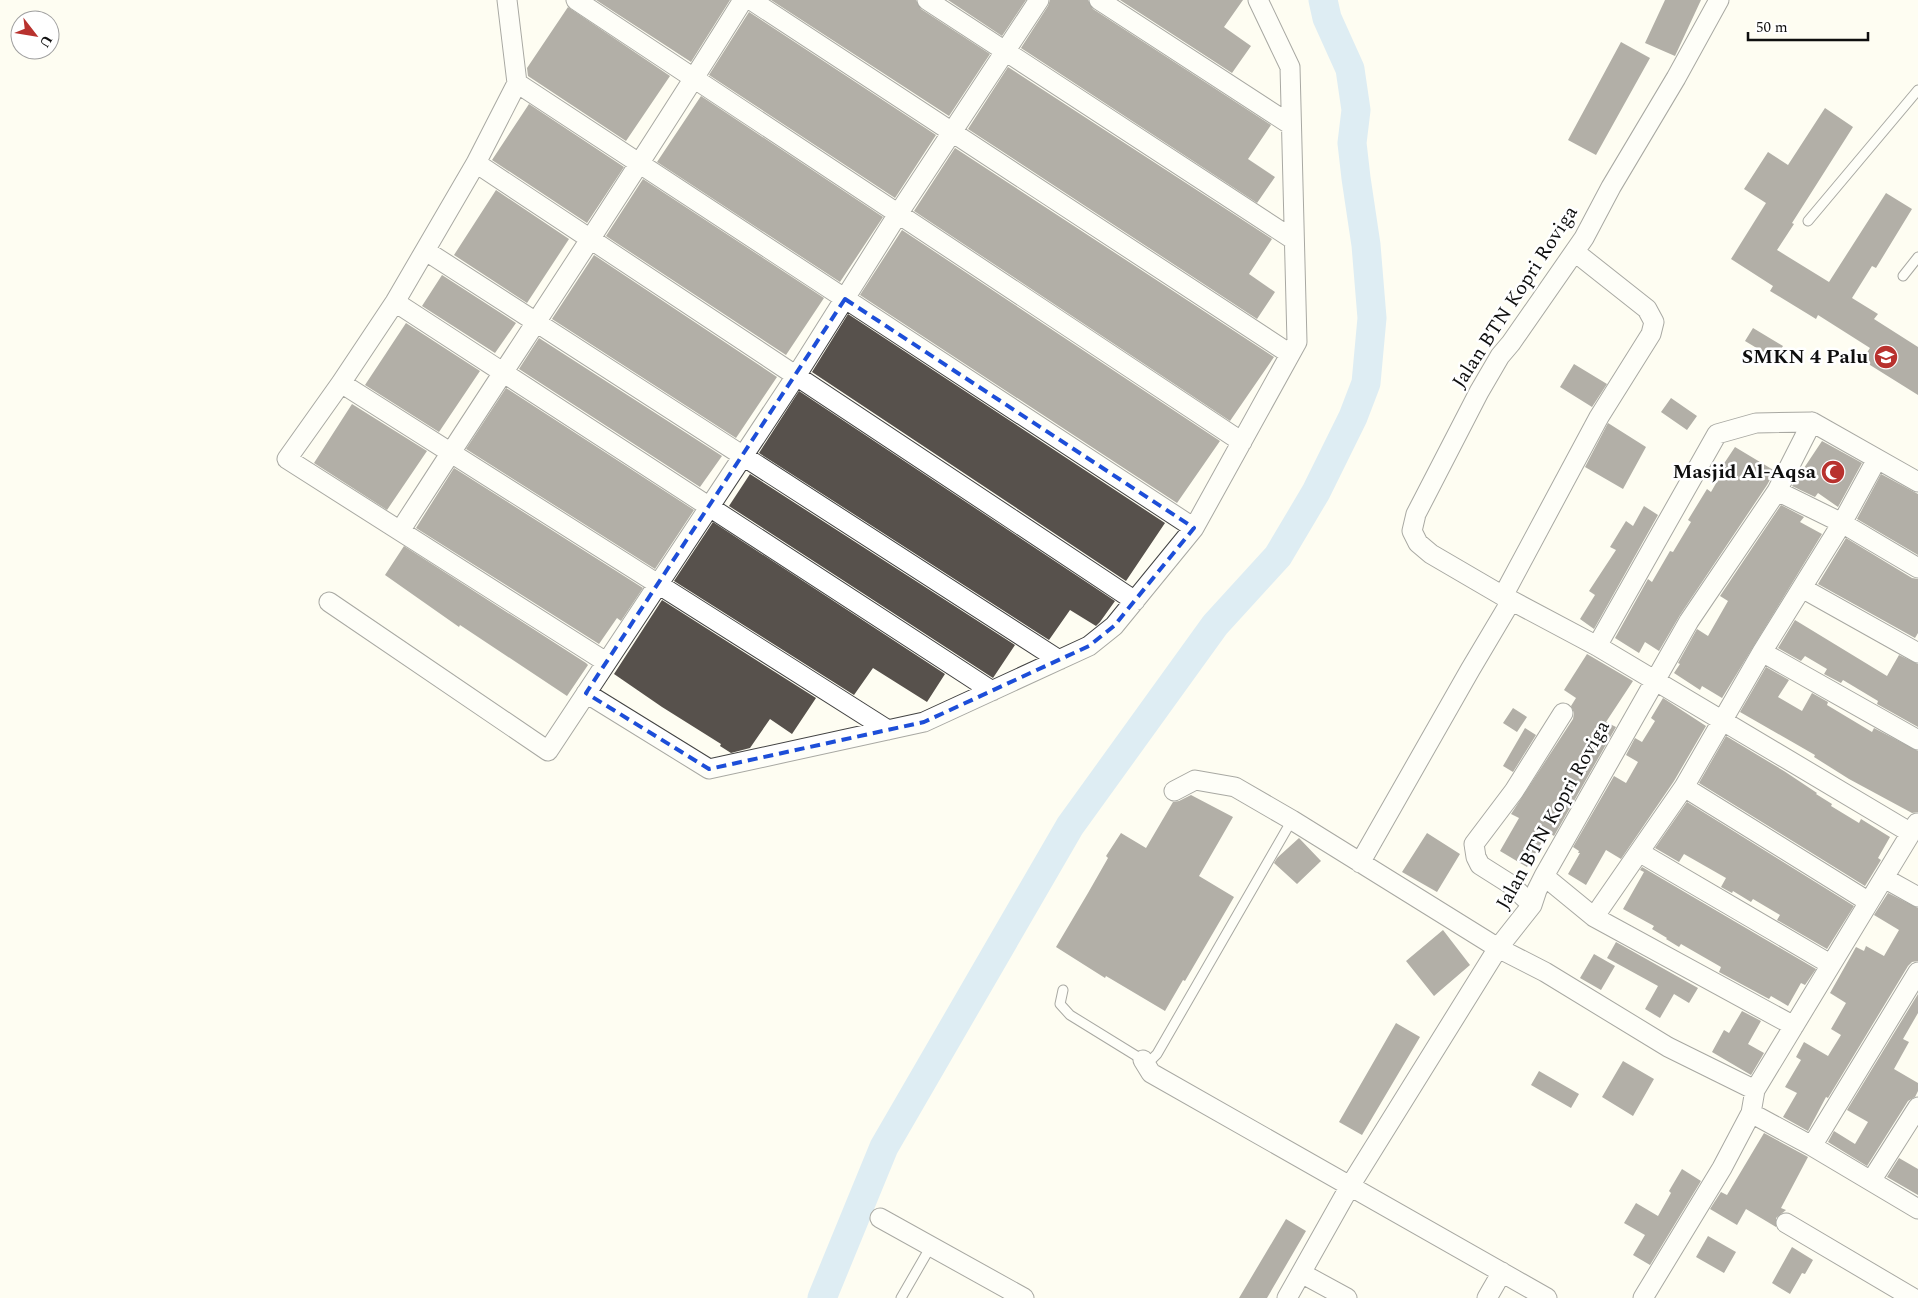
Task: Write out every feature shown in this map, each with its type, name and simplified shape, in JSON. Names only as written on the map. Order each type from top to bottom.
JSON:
[{"type":"street","points":[[507,0],[517,83],[476,163],[395,302],[287,459],[606,662]]},
{"type":"street","points":[[576,0],[1242,442]]},
{"type":"street","points":[[400,531],[640,164],[743,0]]},
{"type":"street","points":[[751,0],[1290,354]]},
{"type":"street","points":[[927,0],[1294,240]]},
{"type":"street","points":[[329,602],[548,751],[796,376],[898,214],[1039,0]]},
{"type":"street","points":[[1099,0],[1291,125]]},
{"type":"street","points":[[586,694],[709,769],[924,722],[1089,646],[1114,626],[1194,528],[1296,342],[1290,67],[1258,0]]},
{"type":"street","name":"Jalan BTN Kopri Roviga","points":[[1643,1298],[1722,1168],[1751,1113],[1755,1090],[1915,827],[1722,719],[1597,646],[1507,599],[1431,554],[1418,543],[1412,531],[1416,514],[1500,356],[1575,252],[1719,0]]},
{"type":"street","points":[[517,83],[1194,528]]},
{"type":"street","points":[[476,163],[1135,601]]},
{"type":"street","points":[[426,251],[1059,660]]},
{"type":"street","points":[[1360,863],[1470,670],[1599,417],[1651,334],[1654,322],[1647,309],[1575,252]]},
{"type":"street","points":[[395,302],[992,691]]},
{"type":"street","points":[[341,383],[888,730]]},
{"type":"street","points":[[1597,646],[1717,434],[1756,423],[1812,422],[1918,482]]},
{"type":"street","name":"Jalan BTN Kopri Roviga","points":[[1287,1298],[1350,1186],[1498,948],[1532,905],[1544,876],[1654,680],[1689,621],[1777,492],[1812,422]]},
{"type":"street","points":[[1594,917],[1684,787],[1762,652],[1842,523],[1877,458]]},
{"type":"street","points":[[1777,492],[1842,523],[1918,568]]},
{"type":"street","points":[[1802,588],[1918,653]]},
{"type":"street","points":[[1762,652],[1918,740]]},
{"type":"street","points":[[1532,905],[1510,884],[1480,864],[1476,857],[1474,844],[1514,791],[1563,713]]},
{"type":"street","points":[[1174,791],[1195,780],[1235,787],[1292,820],[1498,948],[1546,972],[1668,1047],[1755,1090]]},
{"type":"street","points":[[1684,787],[1869,902]]},
{"type":"street","points":[[1639,852],[1830,964]]},
{"type":"street","points":[[1544,876],[1594,917],[1794,1026]]},
{"type":"street","points":[[1884,878],[1918,897]]},
{"type":"street","points":[[1812,1146],[1918,972]]},
{"type":"street","points":[[1143,1060],[1151,1073],[1547,1298]]},
{"type":"street","points":[[1751,1113],[1812,1146],[1918,1209]]},
{"type":"street","points":[[1870,1181],[1916,1113]]},
{"type":"street","points":[[880,1218],[1024,1298]]},
{"type":"street","points":[[1786,1223],[1913,1298]]},
{"type":"street","points":[[1487,1298],[1502,1272]]},
{"type":"street","points":[[1301,1273],[1347,1298]]},
{"type":"lane","points":[[1808,221],[1918,90]]},
{"type":"lane","points":[[1903,276],[1918,257]]},
{"type":"lane","points":[[1063,990],[1060,1004],[1070,1015],[1143,1060],[1152,1060],[1292,820]]},
{"type":"lane","points":[[901,1298],[931,1246]]},
{"type":"highlighted area","points":[[845,299],[1194,528],[1114,626],[1089,646],[924,722],[709,769],[586,693]]},
{"type":"building","points":[[596,0],[730,0],[691,62]]},
{"type":"building","points":[[771,0],[916,0],[921,9],[990,54],[949,116]]},
{"type":"building","points":[[948,0],[1026,0],[1002,36]]},
{"type":"building","points":[[1050,0],[1088,0],[1093,9],[1271,125],[1248,159],[1275,177],[1257,203],[1021,48]]},
{"type":"building","points":[[1120,0],[1243,0],[1224,27],[1251,46],[1232,73]]},
{"type":"building","points":[[1665,0],[1701,0],[1675,56],[1645,43]]},
{"type":"building","points":[[568,7],[670,76],[626,141],[528,76],[527,68]]},
{"type":"building","points":[[749,12],[936,135],[895,198],[709,75]]},
{"type":"building","points":[[1621,42],[1650,58],[1596,155],[1568,140]]},
{"type":"building","points":[[1008,67],[1272,239],[1249,274],[1275,292],[1257,319],[968,129]]},
{"type":"building","points":[[701,96],[883,217],[840,282],[657,162]]},
{"type":"building","points":[[529,104],[624,167],[587,223],[492,160]]},
{"type":"building","points":[[1825,108],[1853,127],[1777,250],[1829,282],[1886,193],[1912,209],[1876,268],[1872,266],[1852,298],[1878,314],[1874,319],[1918,347],[1918,395],[1862,360],[1870,348],[1818,315],[1816,319],[1770,291],[1773,286],[1731,259],[1766,203],[1744,189],[1768,152],[1788,165]]},
{"type":"building","points":[[955,148],[1274,357],[1230,421],[914,211]]},
{"type":"building","points":[[643,179],[824,298],[786,355],[606,236]]},
{"type":"building","points":[[496,190],[569,239],[527,303],[454,255]]},
{"type":"building","points":[[902,230],[1220,441],[1177,503],[860,295]]},
{"type":"building","points":[[594,255],[777,377],[736,438],[552,319]]},
{"type":"building","points":[[442,275],[516,323],[495,353],[422,306]]},
{"type":"building","points":[[848,314],[1165,523],[1126,581],[812,372]]},
{"type":"building","points":[[406,323],[480,371],[439,432],[365,385]]},
{"type":"building","points":[[1753,328],[1783,346],[1775,359],[1745,341]]},
{"type":"building","points":[[539,338],[722,456],[700,487],[519,369]]},
{"type":"building","points":[[1574,364],[1607,384],[1592,407],[1560,387]]},
{"type":"building","points":[[506,388],[694,510],[655,569],[466,449]]},
{"type":"building","points":[[799,391],[1115,601],[1100,622],[1096,626],[1070,610],[1049,640],[759,453]]},
{"type":"building","points":[[1671,398],[1697,416],[1687,430],[1661,412]]},
{"type":"building","points":[[352,404],[427,451],[387,510],[314,463]]},
{"type":"building","points":[[1608,423],[1646,447],[1623,489],[1585,467]]},
{"type":"building","name":"Masjid Al-Aqsa","points":[[1822,441],[1862,463],[1838,507],[1818,493],[1815,497],[1792,486]]},
{"type":"building","points":[[1735,447],[1775,471],[1680,615],[1659,651],[1645,642],[1639,653],[1615,638],[1648,579],[1652,582],[1670,551],[1673,552],[1691,522],[1688,520],[1707,489],[1711,492],[1726,466],[1723,465]]},
{"type":"building","points":[[454,468],[643,588],[621,621],[617,618],[599,644],[416,528]]},
{"type":"building","points":[[750,474],[1015,645],[993,678],[729,506]]},
{"type":"building","points":[[1881,474],[1918,494],[1918,555],[1857,519]]},
{"type":"building","points":[[1781,505],[1804,517],[1800,522],[1822,534],[1722,698],[1702,686],[1700,690],[1674,673],[1680,664],[1678,663],[1697,629],[1708,636],[1728,601],[1720,596]]},
{"type":"building","points":[[1644,506],[1658,515],[1594,629],[1580,619],[1595,595],[1589,591],[1616,550],[1610,547],[1626,521],[1633,526]]},
{"type":"building","points":[[713,522],[945,674],[927,702],[873,668],[854,695],[674,581]]},
{"type":"building","points":[[1846,538],[1912,578],[1918,579],[1918,633],[1915,638],[1818,584]]},
{"type":"building","points":[[404,546],[586,663],[588,665],[567,696],[460,625],[459,627],[385,575]]},
{"type":"building","points":[[662,600],[816,698],[792,734],[770,719],[750,748],[731,753],[720,746],[721,744],[614,674]]},
{"type":"building","points":[[1795,620],[1887,676],[1899,655],[1918,664],[1918,727],[1877,704],[1878,701],[1843,680],[1841,683],[1824,674],[1827,669],[1805,656],[1801,661],[1778,648]]},
{"type":"building","points":[[1587,654],[1633,681],[1606,722],[1616,727],[1554,836],[1548,832],[1527,867],[1500,851],[1519,818],[1511,814],[1573,719],[1574,713],[1571,706],[1576,698],[1564,690]]},
{"type":"building","points":[[1766,667],[1789,680],[1778,697],[1802,711],[1812,693],[1828,702],[1827,705],[1872,732],[1874,728],[1918,751],[1918,812],[1912,813],[1849,779],[1814,757],[1815,755],[1740,712]]},
{"type":"building","points":[[1663,698],[1706,726],[1674,781],[1621,859],[1606,850],[1586,885],[1568,874],[1580,853],[1573,847],[1614,776],[1626,783],[1638,762],[1626,755],[1635,738],[1642,742],[1655,721],[1651,718]]},
{"type":"building","points":[[1513,708],[1527,717],[1517,732],[1503,723]]},
{"type":"building","points":[[1525,728],[1536,735],[1513,772],[1503,766]]},
{"type":"building","points":[[1726,736],[1817,793],[1832,804],[1831,806],[1859,823],[1861,819],[1890,837],[1878,858],[1881,860],[1865,886],[1699,783]]},
{"type":"building","points":[[1191,795],[1233,817],[1199,876],[1234,897],[1185,981],[1183,980],[1165,1011],[1106,976],[1105,978],[1056,947],[1108,858],[1106,856],[1121,833],[1146,848],[1173,802]]},
{"type":"building","points":[[1687,802],[1854,906],[1827,949],[1777,920],[1780,915],[1753,899],[1751,902],[1733,891],[1732,893],[1721,887],[1726,878],[1684,854],[1679,862],[1655,848]]},
{"type":"building","points":[[1427,833],[1460,854],[1437,892],[1402,872]]},
{"type":"building","points":[[1299,838],[1321,861],[1297,884],[1274,863]]},
{"type":"building","points":[[1642,867],[1816,969],[1805,985],[1801,983],[1788,1006],[1771,996],[1769,999],[1719,972],[1721,967],[1681,944],[1679,947],[1652,929],[1654,926],[1623,909],[1644,872],[1640,870]]},
{"type":"building","points":[[1888,893],[1918,908],[1918,961],[1912,962],[1908,966],[1828,1098],[1826,1097],[1808,1131],[1783,1117],[1797,1093],[1785,1087],[1801,1060],[1796,1057],[1804,1042],[1828,1056],[1841,1035],[1831,1029],[1846,1003],[1830,993],[1856,947],[1864,951],[1866,946],[1884,956],[1899,930],[1874,915]]},
{"type":"building","points":[[1443,930],[1470,965],[1434,996],[1406,961]]},
{"type":"building","points":[[1616,942],[1698,988],[1689,1003],[1674,994],[1660,1018],[1645,1009],[1658,986],[1607,958]]},
{"type":"building","points":[[1594,954],[1615,966],[1601,990],[1580,978]]},
{"type":"building","points":[[1918,994],[1918,1013],[1903,1039],[1909,1042],[1894,1069],[1918,1083],[1918,1091],[1915,1097],[1908,1101],[1867,1166],[1828,1142],[1834,1131],[1855,1144],[1868,1122],[1847,1110]]},
{"type":"building","points":[[1742,1011],[1761,1021],[1748,1044],[1764,1053],[1751,1075],[1712,1052],[1724,1030],[1729,1033]]},
{"type":"building","points":[[1396,1023],[1420,1037],[1362,1135],[1339,1122]]},
{"type":"building","points":[[1623,1061],[1654,1079],[1633,1116],[1602,1097]]},
{"type":"building","points":[[1539,1071],[1579,1094],[1571,1108],[1531,1085]]},
{"type":"building","points":[[1764,1133],[1808,1157],[1781,1208],[1786,1210],[1776,1218],[1776,1227],[1746,1209],[1737,1225],[1710,1209],[1721,1192],[1727,1195]]},
{"type":"building","points":[[1899,1158],[1918,1169],[1918,1195],[1887,1177]]},
{"type":"building","points":[[1682,1169],[1701,1181],[1650,1265],[1633,1255],[1645,1235],[1624,1223],[1636,1203],[1658,1216],[1671,1193],[1669,1191]]},
{"type":"building","points":[[1286,1219],[1306,1231],[1267,1298],[1239,1298]]},
{"type":"building","points":[[1708,1236],[1736,1252],[1724,1273],[1696,1257]]},
{"type":"building","points":[[1792,1247],[1813,1260],[1805,1274],[1802,1273],[1790,1294],[1772,1283]]},
{"type":"waterway","points":[[822,1298],[884,1147],[1070,826],[1215,625],[1278,556],[1316,492],[1353,417],[1366,383],[1372,318],[1366,245],[1352,143],[1356,110],[1350,69],[1327,18],[1323,0]]},
{"type":"place","name":"SMKN 4 Palu","points":[[1886,357]]},
{"type":"place","name":"Masjid Al-Aqsa","points":[[1833,472]]}]
